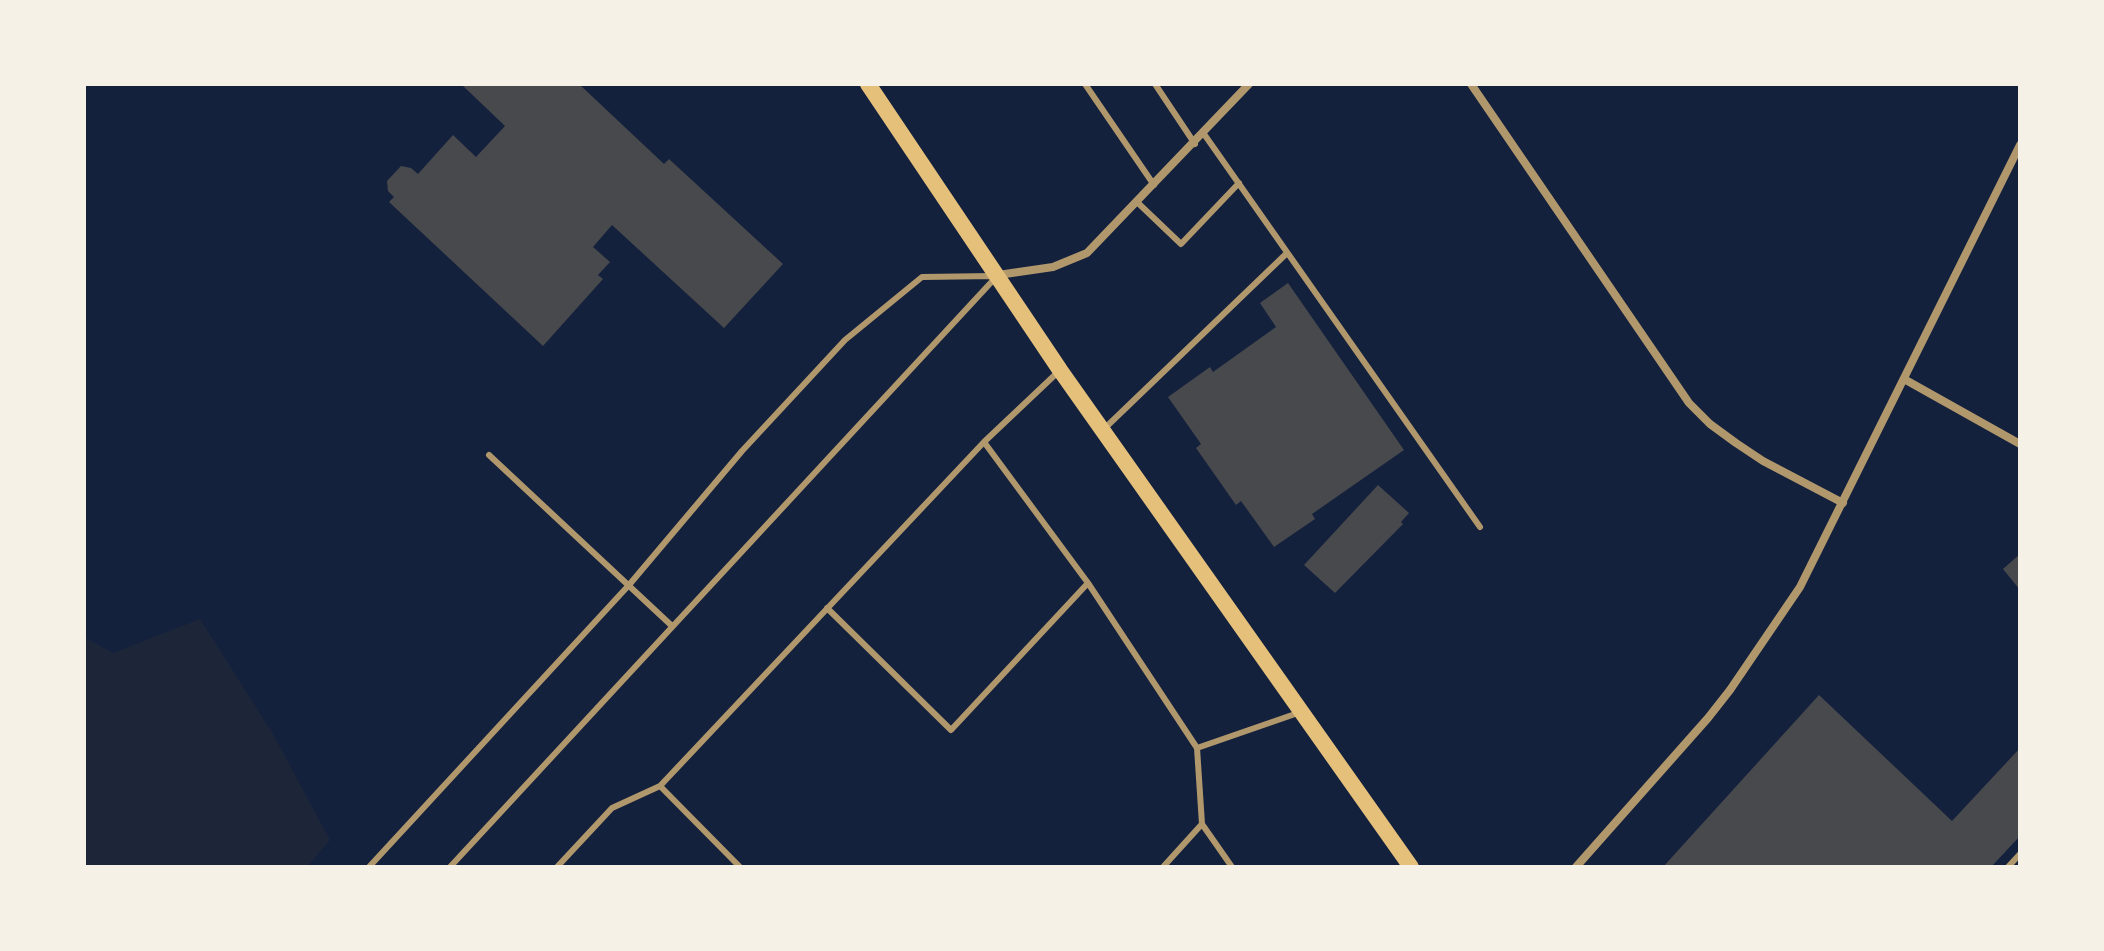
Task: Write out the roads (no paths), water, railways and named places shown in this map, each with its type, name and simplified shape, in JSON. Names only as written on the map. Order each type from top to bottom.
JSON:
[{"type":"main road","points":[[868,84],[1060,370],[1411,867]]},
{"type":"street","points":[[1471,84],[1689,403],[1710,424],[1745,449],[1843,503]]},
{"type":"street","points":[[998,275],[1053,267],[1087,253],[1195,144],[1244,86]]},
{"type":"street","points":[[1576,867],[1730,690],[1800,587],[2020,145]]},
{"type":"street","points":[[1904,379],[2020,444]]},
{"type":"lane","points":[[1085,84],[1154,185]]},
{"type":"lane","points":[[1155,84],[1195,144]]},
{"type":"lane","points":[[1204,134],[1480,527]]},
{"type":"lane","points":[[1137,202],[1181,244],[1239,183]]},
{"type":"lane","points":[[1103,431],[1287,253]]},
{"type":"lane","points":[[369,867],[629,585],[742,451],[845,340],[922,277],[998,275]]},
{"type":"lane","points":[[450,867],[998,275]]},
{"type":"lane","points":[[557,867],[612,808],[660,786],[984,442],[1060,370]]},
{"type":"lane","points":[[984,442],[1088,583],[1197,748],[1202,824],[1232,867]]},
{"type":"lane","points":[[489,455],[672,626]]},
{"type":"lane","points":[[827,608],[951,730],[1088,583]]},
{"type":"lane","points":[[1197,748],[1302,711]]},
{"type":"lane","points":[[660,786],[740,867]]},
{"type":"lane","points":[[1163,867],[1202,824]]},
{"type":"lane","points":[[2008,867],[2020,854]]}]
